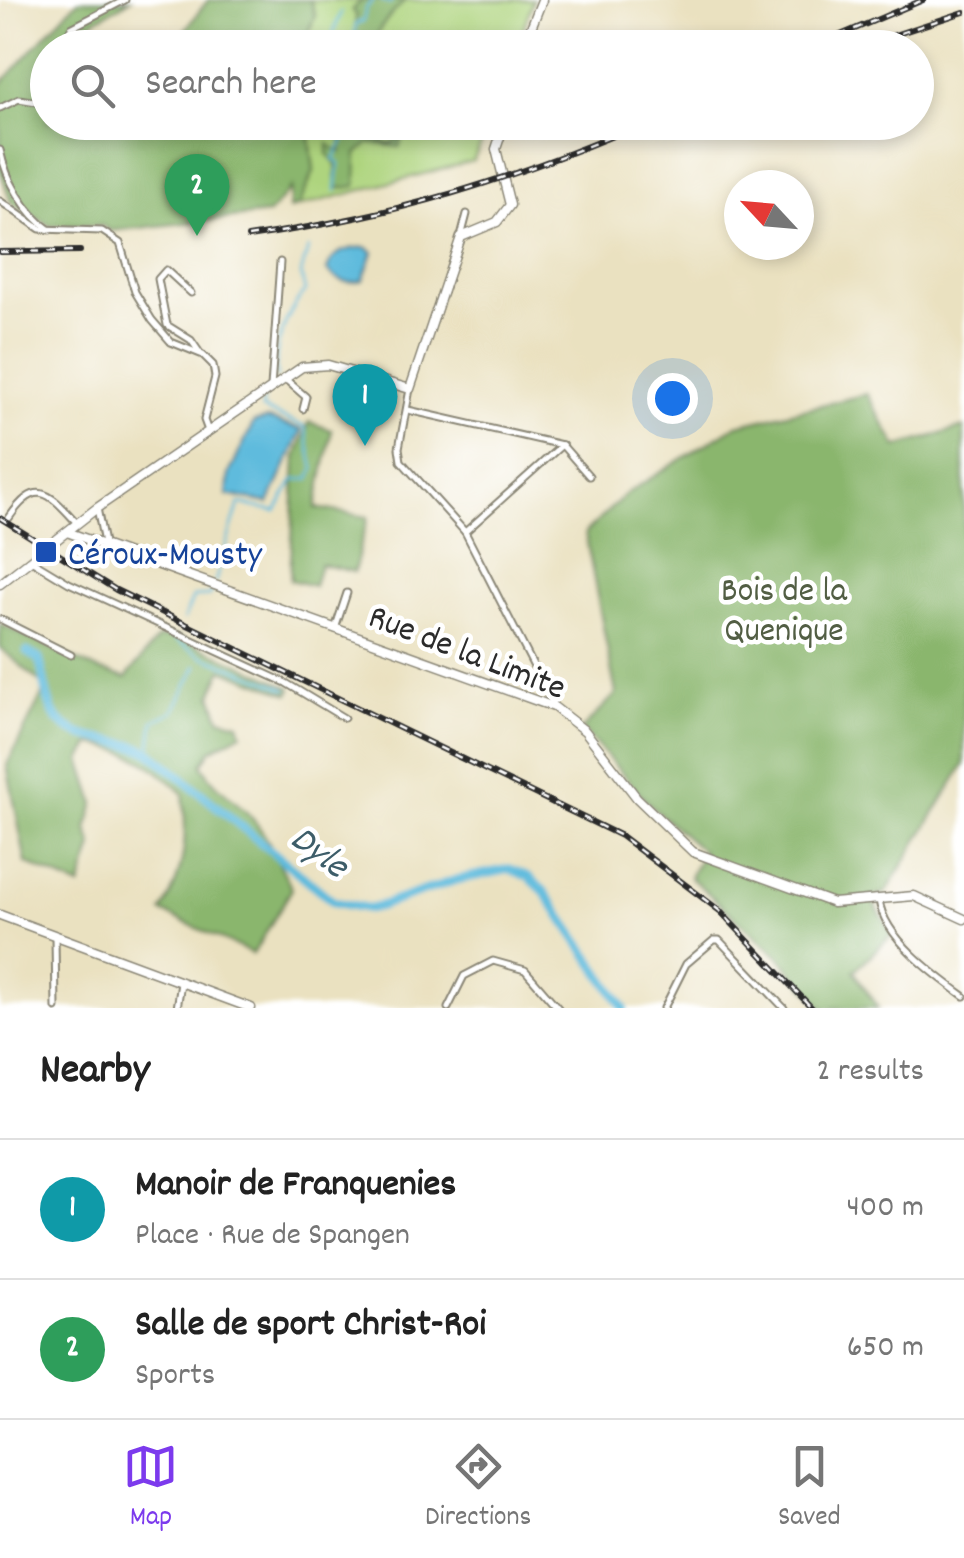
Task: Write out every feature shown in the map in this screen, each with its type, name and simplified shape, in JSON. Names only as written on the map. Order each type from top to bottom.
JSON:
[{"type":"street","points":[[72,30],[126,0]]},
{"type":"street","points":[[530,30],[542,0]]},
{"type":"street","points":[[0,108],[13,100],[30,102]]},
{"type":"street","points":[[461,237],[497,222],[510,205],[496,149],[499,140]]},
{"type":"street","points":[[0,150],[18,193],[38,222],[51,231]]},
{"type":"street","points":[[0,201],[34,226],[51,231],[97,230],[114,237],[124,250],[135,292],[152,320],[170,342],[200,354]]},
{"type":"street","points":[[467,214],[407,385],[408,410],[400,448],[406,470],[465,532],[542,696]]},
{"type":"street","points":[[271,387],[280,262]]},
{"type":"street","points":[[191,293],[166,270],[158,280],[167,326],[191,340],[215,370],[204,420],[208,431]]},
{"type":"street","points":[[0,584],[97,508],[302,367],[320,363],[407,385]]},
{"type":"street","points":[[284,378],[306,398],[303,409]]},
{"type":"street","points":[[408,410],[562,446],[589,476]]},
{"type":"street","points":[[465,532],[562,446]]},
{"type":"street","points":[[8,518],[25,496],[38,492],[54,498],[77,523]]},
{"type":"street","points":[[97,508],[105,546]]},
{"type":"street","name":"Rue de la Limite","points":[[67,532],[335,629],[542,696],[585,731],[638,798],[693,852],[833,902],[914,896],[964,919]]},
{"type":"street","points":[[31,560],[69,583],[286,682],[344,718]]},
{"type":"street","points":[[335,629],[347,594]]},
{"type":"street","points":[[0,618],[71,655]]},
{"type":"street","points":[[879,900],[880,913],[925,965],[964,996]]},
{"type":"street","points":[[0,915],[251,1008]]},
{"type":"street","points":[[55,936],[56,1008]]},
{"type":"street","points":[[664,1008],[686,964],[714,940],[782,1005]]},
{"type":"street","points":[[448,1008],[464,976],[483,964],[507,962],[525,970],[558,1008]]},
{"type":"street","points":[[178,1006],[186,984]]},
{"type":"green space","points":[[78,0],[130,0],[78,30],[50,30]]},
{"type":"green space","points":[[208,0],[310,0],[315,15],[309,30],[185,30]]},
{"type":"green space","points":[[310,0],[533,0],[523,30],[309,30],[315,16]]},
{"type":"green space","points":[[362,0],[405,0],[380,30],[355,30],[356,15],[352,10]]},
{"type":"green space","points":[[30,52],[30,140],[310,140],[314,171],[298,207],[289,209],[291,188],[269,214],[111,231],[101,225],[51,226],[11,203],[0,168],[0,85]]},
{"type":"green space","points":[[310,140],[483,140],[473,161],[298,207],[314,171]]},
{"type":"green space","points":[[342,140],[390,144],[402,140],[399,147],[369,143],[357,154],[356,186],[337,189],[336,164],[328,154],[328,144],[341,152]]},
{"type":"green space","name":"Bois de la Quenique","points":[[867,394],[897,447],[964,427],[964,765],[886,893],[870,897],[893,934],[854,971],[878,1008],[823,1008],[780,958],[690,877],[703,851],[655,810],[582,729],[616,694],[585,533],[627,493],[737,425]]},
{"type":"green space","points":[[309,422],[332,430],[316,508],[368,517],[354,572],[320,564],[314,586],[290,580],[296,457]]},
{"type":"green space","points":[[0,624],[98,670],[126,678],[158,638],[176,636],[292,688],[289,694],[222,669],[212,695],[220,718],[239,723],[242,733],[211,750],[202,765],[258,826],[292,889],[253,954],[162,912],[176,883],[183,854],[183,793],[131,755],[91,744],[81,760],[95,803],[87,829],[93,846],[80,887],[26,863],[7,765],[46,687],[0,648]]},
{"type":"water","points":[[366,247],[373,252],[363,280],[343,281],[327,270],[333,258],[342,252]]},
{"type":"water","points":[[268,419],[302,430],[269,503],[227,495],[229,474],[254,422]]},
{"type":"waterway","points":[[355,30],[374,0]]},
{"type":"waterway","points":[[381,0],[389,4],[392,0]]},
{"type":"waterway","points":[[334,30],[341,12]]},
{"type":"waterway","points":[[336,191],[339,163],[334,159],[343,140]]},
{"type":"waterway","points":[[277,377],[276,354],[282,331],[305,291],[301,274],[308,248]]},
{"type":"waterway","points":[[215,582],[239,504],[276,511],[294,480],[310,479],[314,469],[305,427],[262,409],[264,396]]},
{"type":"waterway","points":[[184,619],[193,597],[209,596],[213,590]]},
{"type":"waterway","points":[[175,640],[202,656],[287,689]]},
{"type":"waterway","name":"Dyle","points":[[27,652],[39,659],[51,708],[63,724],[85,736],[150,752],[334,902],[371,909],[456,880],[510,869],[529,877],[544,891],[624,1008]]},
{"type":"waterway","points":[[150,752],[154,721],[174,711],[197,665]]},
{"type":"railway","points":[[852,30],[923,0]]},
{"type":"railway","points":[[910,30],[964,12]]},
{"type":"railway","points":[[248,237],[354,218],[451,194],[601,140]]},
{"type":"railway","points":[[0,252],[80,251]]},
{"type":"railway","points":[[0,518],[116,590],[621,836],[720,911],[812,1008]]},
{"type":"place","name":"Salle de sport Christ-Roi","points":[[197,236]]},
{"type":"place","name":"Manoir de Franquenies","points":[[365,446]]},
{"type":"place","name":"Céroux-Mousty","points":[[46,552]]}]
